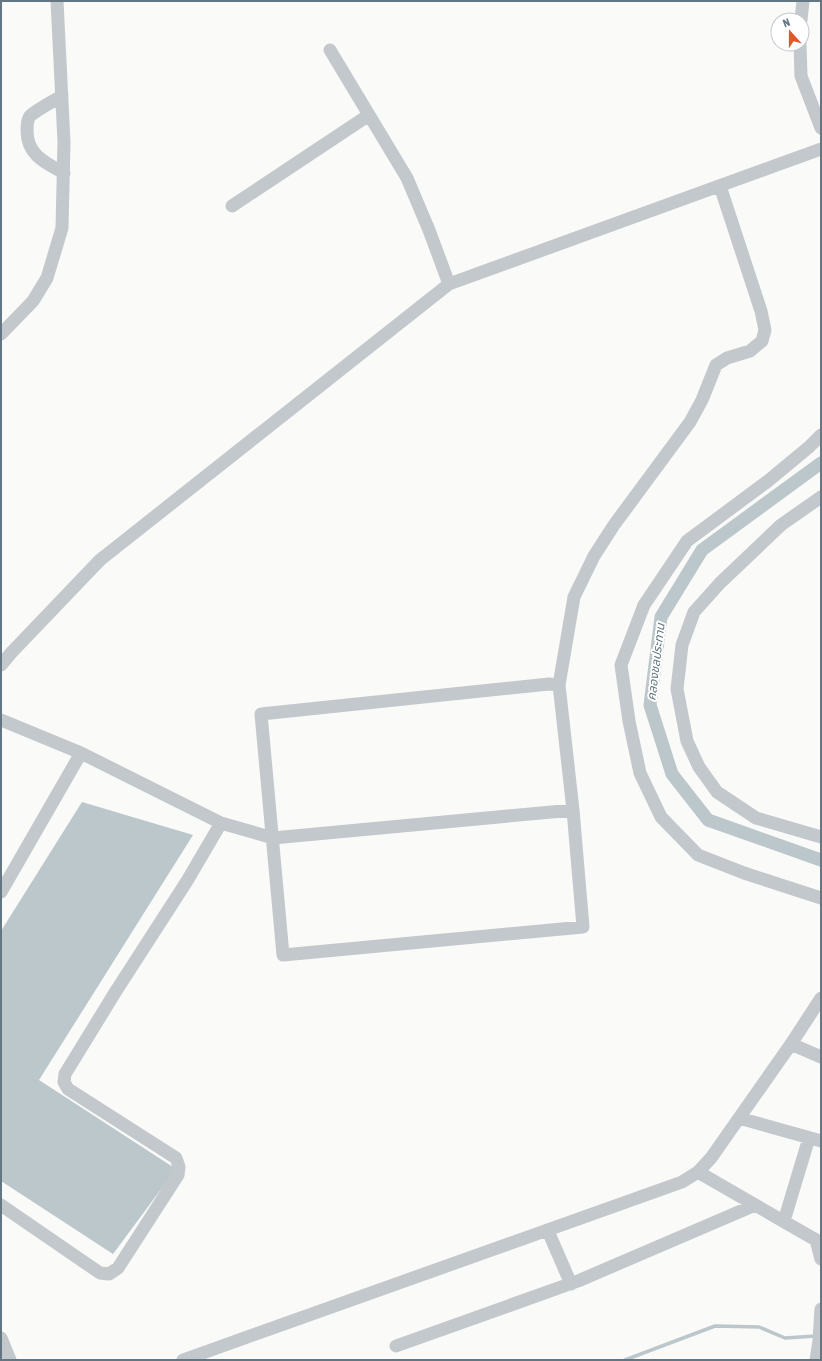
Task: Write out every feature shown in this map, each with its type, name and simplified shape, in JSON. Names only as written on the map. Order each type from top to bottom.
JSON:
[{"type":"street","points":[[1,334],[34,301],[47,278],[62,228],[64,142],[57,1]]},
{"type":"street","points":[[802,12],[803,1]]},
{"type":"street","points":[[330,50],[407,178],[429,230],[449,284]]},
{"type":"street","points":[[800,52],[801,76],[821,128]]},
{"type":"street","points":[[62,96],[30,116],[27,126],[27,135],[30,145],[41,161],[64,173]]},
{"type":"street","points":[[232,206],[369,114]]},
{"type":"street","points":[[1,665],[100,560],[449,284],[821,149]]},
{"type":"street","points":[[558,684],[261,714],[283,955],[583,927],[573,810],[558,684],[574,597],[594,556],[614,525],[690,422],[702,400],[716,365],[727,358],[750,352],[762,341],[765,330],[761,311],[720,186]]},
{"type":"street","points":[[821,435],[810,447],[768,481],[687,541],[644,605],[621,666],[629,721],[640,773],[661,817],[698,855],[744,873],[821,898]]},
{"type":"street","points":[[821,497],[781,525],[730,574],[694,612],[682,645],[677,689],[687,741],[699,767],[717,792],[756,818],[821,837]]},
{"type":"street","points":[[1,720],[81,753],[221,823],[273,838],[573,810]]},
{"type":"street","points":[[1,892],[81,753]]},
{"type":"street","points":[[1,1205],[100,1273],[109,1274],[118,1268],[178,1175],[179,1167],[176,1158],[68,1089],[64,1082],[65,1074],[116,991],[188,881],[221,823]]},
{"type":"street","points":[[183,1360],[682,1182],[698,1172],[710,1158],[791,1044],[821,998]]},
{"type":"street","points":[[791,1044],[821,1057]]},
{"type":"street","points":[[739,1118],[815,1140],[784,1221]]},
{"type":"street","points":[[698,1172],[816,1240],[821,1259]]},
{"type":"street","points":[[396,1346],[571,1284],[755,1205]]},
{"type":"street","points":[[548,1230],[571,1284]]},
{"type":"street","points":[[816,1360],[820,1341],[821,1309]]},
{"type":"street","points":[[1,1338],[10,1360]]},
{"type":"shaded area","points":[[82,802],[193,835],[39,1080],[176,1169],[113,1254],[1,1181],[1,931]]},
{"type":"waterway","name":"คลองชลประทาน","points":[[821,463],[702,550],[661,617],[650,705],[672,774],[708,820],[821,860]]},
{"type":"waterway","points":[[625,1360],[715,1326],[759,1327],[785,1338],[816,1336]]}]
